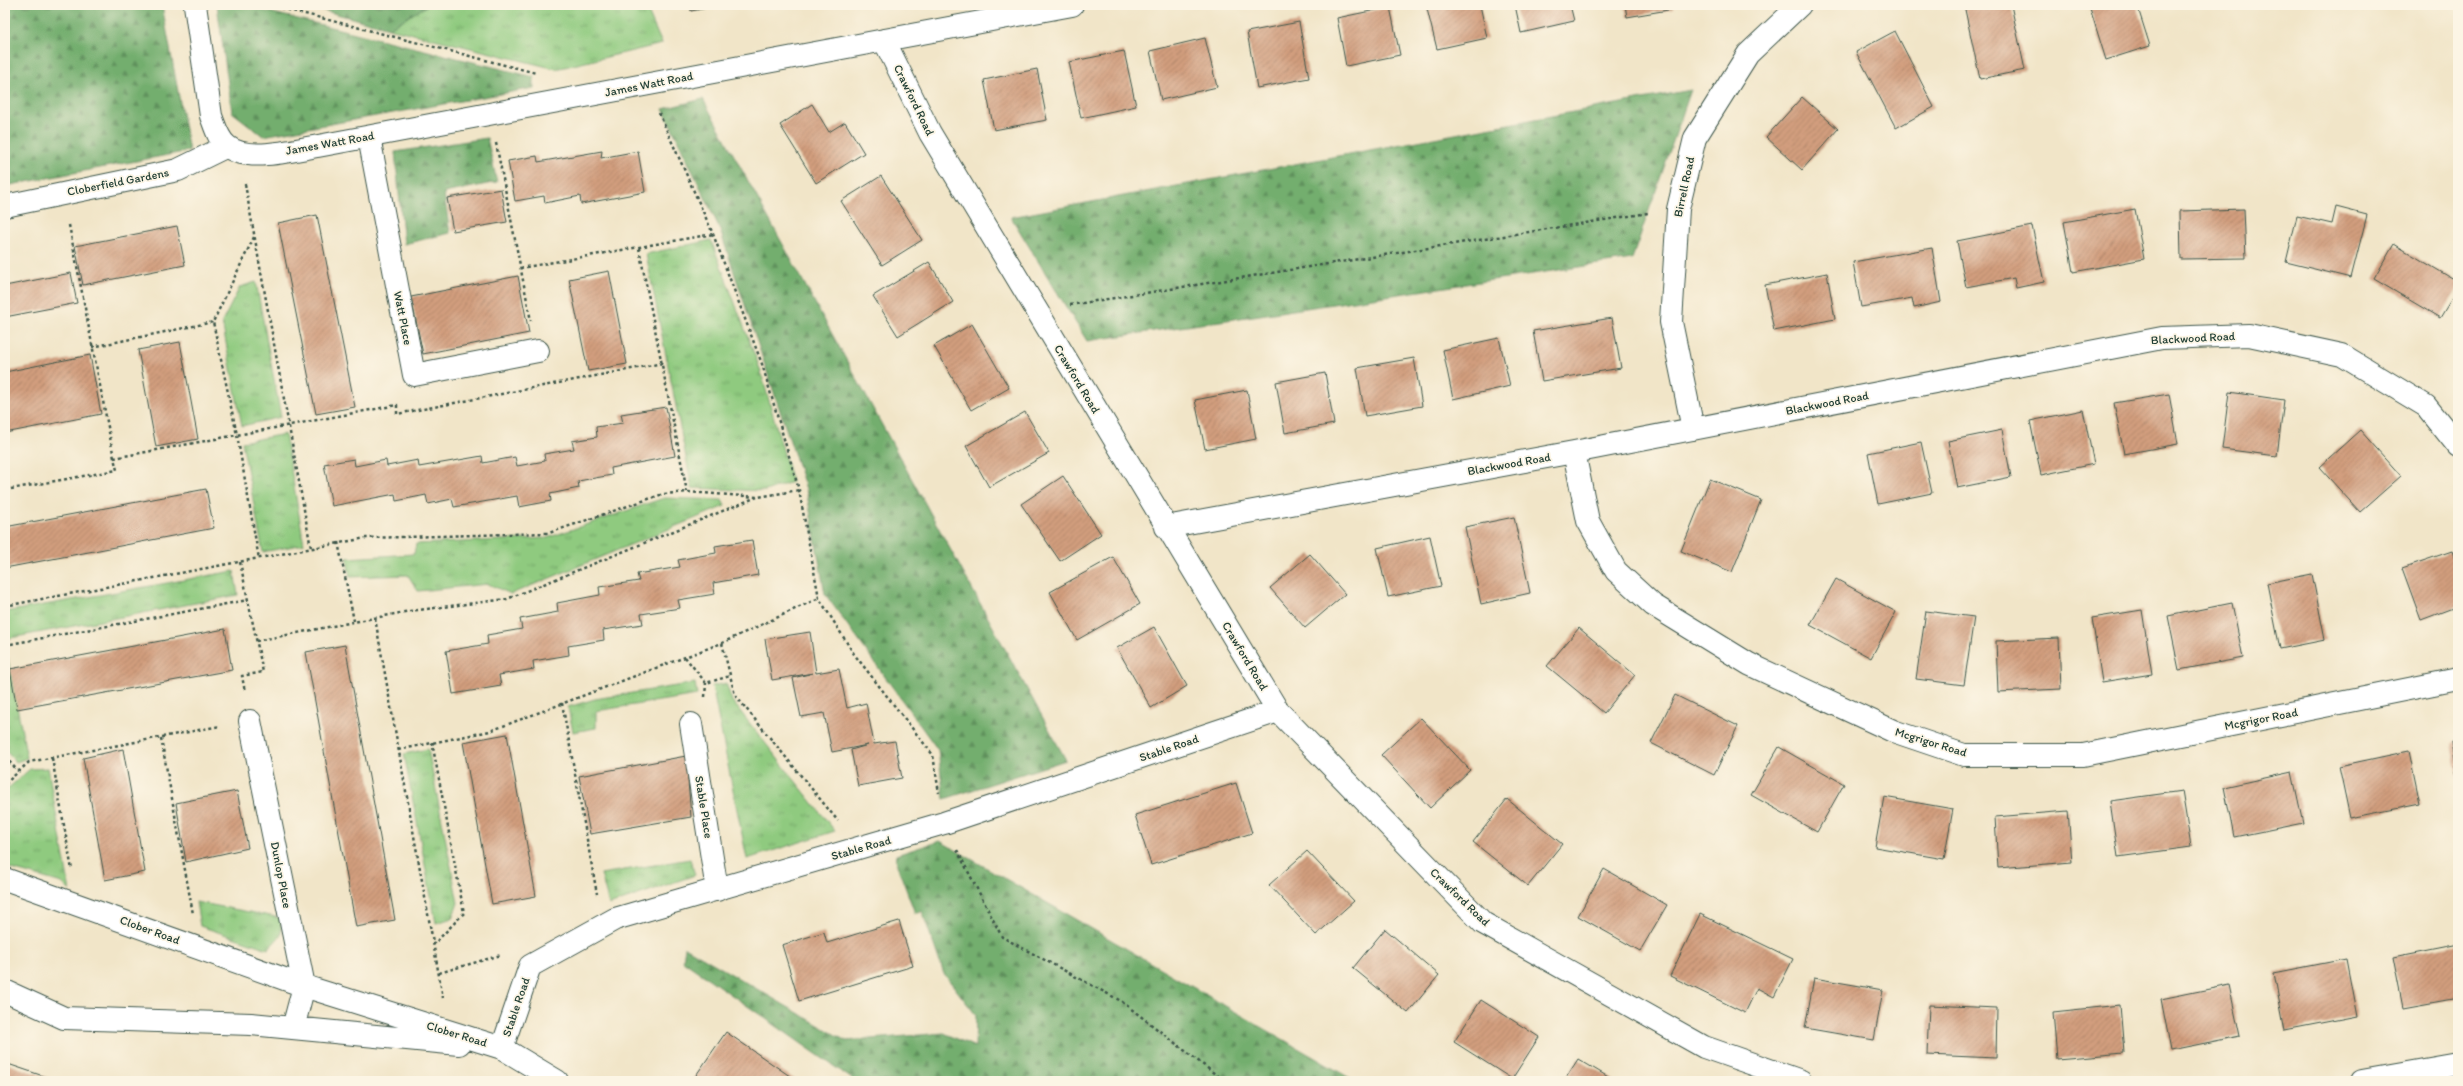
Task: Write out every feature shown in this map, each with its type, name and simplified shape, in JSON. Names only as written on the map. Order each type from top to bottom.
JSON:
[{"type":"street","points":[[195,5],[211,116],[216,132],[233,150]]},
{"type":"street","name":"James Watt Road","points":[[233,150],[275,153],[369,137],[1072,5]]},
{"type":"street","name":"Birrell Road","points":[[1693,429],[1671,322],[1678,208],[1695,138],[1748,54],[1800,5]]},
{"type":"street","name":"Crawford Road","points":[[884,40],[930,133],[1278,711],[1483,923],[1704,1047],[1801,1081]]},
{"type":"street","name":"Watt Place","points":[[369,137],[414,375],[538,351]]},
{"type":"street","name":"Cloberfield Gardens","points":[[5,206],[178,170],[233,150]]},
{"type":"street","name":"Blackwood Road","points":[[1166,527],[1574,452],[2162,338],[2249,335],[2342,355],[2426,406],[2458,446]]},
{"type":"street","name":"Mcgrigor Road","points":[[1574,452],[1588,521],[1616,571],[1653,605],[1749,664],[1893,731],[1964,755],[2083,755],[2458,680]]},
{"type":"street","name":"Stable Road","points":[[502,1048],[530,966],[616,919],[944,823],[1278,711]]},
{"type":"street","name":"Dunlop Place","points":[[250,721],[304,986],[293,1028]]},
{"type":"street","name":"Stable Place","points":[[691,724],[717,890]]},
{"type":"street","name":"Clober Road","points":[[5,879],[304,986],[502,1048]]},
{"type":"street","name":"Clober Road","points":[[5,991],[64,1018],[251,1024],[502,1048]]},
{"type":"street","points":[[502,1048],[557,1081]]},
{"type":"street","points":[[2362,1081],[2458,1064]]},
{"type":"path","points":[[5,6],[16,5]]},
{"type":"path","points":[[270,5],[539,74]]},
{"type":"path","points":[[647,84],[713,234],[762,364],[799,490],[819,598],[854,654],[933,755],[944,823],[1002,937],[1121,1001],[1224,1081]]},
{"type":"path","points":[[491,114],[544,386]]},
{"type":"path","points":[[233,150],[254,236],[311,548]]},
{"type":"path","points":[[5,490],[117,470],[63,194]]},
{"type":"path","points":[[1036,310],[1678,208]]},
{"type":"path","points":[[520,268],[713,234]]},
{"type":"path","points":[[254,236],[213,322],[237,435],[258,559]]},
{"type":"path","points":[[639,248],[663,363],[687,492]]},
{"type":"path","points":[[92,347],[213,322]]},
{"type":"path","points":[[114,458],[397,405],[398,414],[663,363]]},
{"type":"path","points":[[256,641],[354,620],[376,618],[410,611],[507,599],[758,497],[799,490]]},
{"type":"path","points":[[5,606],[258,559],[338,542],[366,538],[549,533],[664,494],[687,492],[758,497]]},
{"type":"path","points":[[338,542],[354,620]]},
{"type":"path","points":[[5,784],[29,762],[250,721],[242,676],[263,672],[240,562]]},
{"type":"path","points":[[398,750],[490,731],[686,657],[819,598]]},
{"type":"path","points":[[5,645],[248,600]]},
{"type":"path","points":[[376,618],[398,750],[450,1032]]},
{"type":"path","points":[[722,642],[735,695],[860,848]]},
{"type":"path","points":[[686,657],[706,683],[706,696]]},
{"type":"path","points":[[706,683],[730,676]]},
{"type":"path","points":[[562,703],[602,926]]},
{"type":"path","points":[[161,738],[184,875],[201,949]]},
{"type":"path","points":[[432,742],[464,913],[434,945]]},
{"type":"path","points":[[5,758],[18,771]]},
{"type":"path","points":[[52,758],[78,904]]},
{"type":"green space","points":[[5,5],[162,5],[189,151],[5,186]]},
{"type":"green space","points":[[217,5],[241,5],[534,77],[534,88],[263,136],[232,112]]},
{"type":"green space","points":[[303,5],[428,5],[389,28]]},
{"type":"green space","points":[[428,5],[645,5],[662,44],[556,69],[389,28]]},
{"type":"green space","points":[[1691,90],[1632,259],[1087,341],[1011,217]]},
{"type":"green space","points":[[703,99],[1066,760],[944,799],[938,750],[825,594],[806,489],[719,227],[663,109]]},
{"type":"green space","points":[[487,138],[497,182],[444,193],[450,233],[404,244],[395,152]]},
{"type":"green space","points":[[711,240],[760,369],[792,482],[765,491],[692,488],[646,254]]},
{"type":"green space","points":[[256,282],[281,417],[242,426],[222,322],[240,287]]},
{"type":"green space","points":[[285,434],[304,544],[263,552],[242,442]]},
{"type":"green space","points":[[664,498],[722,500],[725,506],[511,594],[488,584],[418,591],[408,575],[350,577],[347,558],[414,554],[416,544],[547,538]]},
{"type":"green space","points":[[234,571],[238,595],[5,639],[5,612]]},
{"type":"green space","points":[[6,649],[27,758],[16,762],[5,750]]},
{"type":"green space","points":[[695,683],[697,695],[596,711],[596,728],[573,732],[568,707],[595,699]]},
{"type":"green space","points":[[726,683],[732,701],[835,831],[747,859],[712,686]]},
{"type":"green space","points":[[428,749],[458,903],[452,918],[436,923],[404,754]]},
{"type":"green space","points":[[48,768],[70,891],[62,883],[5,867],[5,791],[30,769]]},
{"type":"green space","points":[[940,841],[1355,1081],[855,1081],[683,961],[685,947],[846,1041],[944,1033],[975,1047],[976,1015],[944,974],[922,911],[915,913],[897,865],[896,855]]},
{"type":"green space","points":[[690,859],[695,875],[609,905],[601,874]]},
{"type":"green space","points":[[196,902],[281,918],[281,935],[268,949],[200,926]]},
{"type":"building","points":[[690,5],[719,5],[719,6],[691,11]]},
{"type":"building","points":[[1426,5],[1480,5],[1487,38],[1437,49]]},
{"type":"building","points":[[1515,5],[1570,5],[1574,21],[1521,33]]},
{"type":"building","points":[[1625,5],[1673,5],[1674,9],[1627,17]]},
{"type":"building","points":[[1964,5],[2011,5],[2025,70],[1980,79]]},
{"type":"building","points":[[2089,5],[2137,5],[2150,46],[2106,60]]},
{"type":"building","points":[[1390,7],[1400,55],[1346,66],[1337,18]]},
{"type":"building","points":[[1299,22],[1309,78],[1257,88],[1247,32]]},
{"type":"building","points":[[1895,31],[1934,107],[1896,128],[1856,52]]},
{"type":"building","points":[[1205,38],[1217,87],[1161,100],[1150,51]]},
{"type":"building","points":[[1124,51],[1136,106],[1081,118],[1069,62]]},
{"type":"building","points":[[1037,69],[1047,120],[994,130],[984,80]]},
{"type":"building","points":[[1802,97],[1838,129],[1802,170],[1766,137]]},
{"type":"building","points":[[812,104],[829,132],[845,122],[864,153],[816,183],[780,125]]},
{"type":"building","points":[[602,151],[601,158],[638,151],[645,192],[581,204],[580,196],[545,203],[544,196],[515,201],[508,161],[537,156],[538,162]]},
{"type":"building","points":[[881,176],[922,240],[882,265],[841,201]]},
{"type":"building","points":[[501,189],[507,222],[453,231],[447,198]]},
{"type":"building","points":[[2336,207],[2367,215],[2351,278],[2286,262],[2297,216],[2332,224]]},
{"type":"building","points":[[2135,209],[2144,259],[2073,272],[2064,222]]},
{"type":"building","points":[[2244,209],[2246,258],[2181,259],[2180,211]]},
{"type":"building","points":[[317,215],[355,407],[316,414],[278,223]]},
{"type":"building","points":[[177,226],[185,265],[83,285],[75,246]]},
{"type":"building","points":[[2032,226],[2044,282],[2016,288],[2014,278],[1966,287],[1957,241]]},
{"type":"building","points":[[2394,244],[2458,282],[2458,288],[2440,318],[2374,279]]},
{"type":"building","points":[[1932,248],[1941,302],[1914,308],[1912,298],[1861,307],[1853,262]]},
{"type":"building","points":[[929,262],[953,302],[898,336],[873,296]]},
{"type":"building","points":[[609,271],[627,364],[588,371],[569,279]]},
{"type":"building","points":[[71,273],[77,303],[5,317],[5,286]]},
{"type":"building","points":[[1827,273],[1835,319],[1774,331],[1765,285]]},
{"type":"building","points":[[518,276],[529,333],[423,354],[411,297]]},
{"type":"building","points":[[1612,318],[1621,368],[1542,381],[1533,331]]},
{"type":"building","points":[[972,324],[1009,388],[971,410],[934,346]]},
{"type":"building","points":[[1499,338],[1510,386],[1453,399],[1443,350]]},
{"type":"building","points":[[180,342],[198,439],[156,447],[138,350]]},
{"type":"building","points":[[90,355],[101,414],[5,433],[5,372]]},
{"type":"building","points":[[1414,358],[1422,406],[1365,416],[1357,368]]},
{"type":"building","points":[[1325,373],[1334,424],[1285,433],[1276,382]]},
{"type":"building","points":[[1247,390],[1256,439],[1205,449],[1195,400]]},
{"type":"building","points":[[2229,392],[2284,400],[2277,456],[2222,449]]},
{"type":"building","points":[[2169,394],[2178,444],[2124,454],[2114,403]]},
{"type":"building","points":[[666,407],[675,456],[611,468],[612,475],[578,481],[579,488],[550,494],[551,501],[519,507],[517,496],[454,507],[452,499],[428,504],[426,495],[396,501],[395,494],[332,506],[324,464],[354,459],[355,466],[386,460],[387,466],[418,460],[419,467],[482,456],[483,463],[515,457],[517,466],[545,461],[544,454],[574,449],[572,441],[597,437],[596,427],[623,423],[621,414]]},
{"type":"building","points":[[2083,410],[2094,464],[2041,475],[2030,421]]},
{"type":"building","points":[[1025,412],[1049,453],[989,487],[966,446]]},
{"type":"building","points":[[2002,430],[2011,477],[1957,488],[1948,441]]},
{"type":"building","points":[[2360,430],[2401,476],[2360,512],[2319,467]]},
{"type":"building","points":[[1921,442],[1932,493],[1878,504],[1868,453]]},
{"type":"building","points":[[1063,476],[1101,534],[1060,561],[1021,504]]},
{"type":"building","points":[[1710,479],[1761,500],[1732,572],[1681,551]]},
{"type":"building","points":[[206,489],[214,528],[5,568],[5,527]]},
{"type":"building","points":[[1514,517],[1530,593],[1481,604],[1465,527]]},
{"type":"building","points":[[1430,536],[1441,586],[1388,597],[1377,548]]},
{"type":"building","points":[[752,540],[758,575],[713,583],[715,594],[678,600],[680,608],[641,614],[643,624],[603,630],[604,640],[568,646],[569,655],[533,661],[534,669],[499,675],[501,686],[453,694],[446,651],[488,644],[487,635],[522,629],[520,619],[558,612],[557,603],[600,595],[599,587],[639,581],[637,574],[680,567],[678,560],[716,553],[715,546]]},
{"type":"building","points":[[2452,551],[2458,568],[2458,606],[2421,620],[2402,568]]},
{"type":"building","points":[[1310,554],[1345,594],[1305,628],[1270,588]]},
{"type":"building","points":[[1113,557],[1140,604],[1077,640],[1050,592]]},
{"type":"building","points":[[2312,574],[2325,640],[2280,649],[2267,583]]},
{"type":"building","points":[[1836,579],[1896,612],[1871,658],[1810,625]]},
{"type":"building","points":[[2232,603],[2243,658],[2179,670],[2168,616]]},
{"type":"building","points":[[2142,610],[2152,674],[2102,682],[2092,618]]},
{"type":"building","points":[[1926,611],[1974,617],[1964,685],[1916,679]]},
{"type":"building","points":[[1154,627],[1187,686],[1151,708],[1117,648]]},
{"type":"building","points":[[1579,628],[1635,675],[1604,713],[1547,666]]},
{"type":"building","points":[[225,629],[232,670],[17,709],[10,669]]},
{"type":"building","points":[[810,632],[816,673],[839,669],[847,708],[866,703],[874,744],[895,741],[902,778],[858,786],[851,750],[868,745],[832,752],[824,713],[801,717],[793,678],[813,673],[772,680],[765,639]]},
{"type":"building","points":[[2059,638],[2061,689],[1998,692],[1996,641]]},
{"type":"building","points":[[345,645],[395,920],[356,927],[306,652]]},
{"type":"building","points":[[1675,695],[1738,726],[1714,775],[1651,743]]},
{"type":"building","points":[[1421,718],[1470,770],[1430,808],[1381,755]]},
{"type":"building","points":[[507,734],[536,896],[492,904],[463,742]]},
{"type":"building","points":[[2458,741],[2458,776],[2457,777],[2451,742]]},
{"type":"building","points":[[1779,747],[1844,784],[1817,832],[1751,795]]},
{"type":"building","points":[[123,749],[145,872],[105,880],[83,758]]},
{"type":"building","points":[[2409,751],[2420,804],[2350,818],[2339,766]]},
{"type":"building","points":[[686,756],[691,817],[590,834],[579,776]]},
{"type":"building","points":[[2292,772],[2303,823],[2234,837],[2224,787]]},
{"type":"building","points":[[1236,783],[1252,833],[1151,865],[1135,815]]},
{"type":"building","points":[[237,791],[248,848],[186,862],[176,803]]},
{"type":"building","points":[[2182,791],[2191,847],[2118,857],[2110,801]]},
{"type":"building","points":[[1884,797],[1953,809],[1944,859],[1875,847]]},
{"type":"building","points":[[1507,799],[1562,844],[1528,886],[1473,842]]},
{"type":"building","points":[[2068,811],[2072,862],[1998,868],[1995,817]]},
{"type":"building","points":[[1307,851],[1354,901],[1316,935],[1269,885]]},
{"type":"building","points":[[1604,869],[1667,905],[1640,951],[1578,916]]},
{"type":"building","points":[[1700,914],[1793,959],[1774,997],[1757,988],[1745,1013],[1670,976]]},
{"type":"building","points":[[899,921],[913,966],[799,1001],[782,945],[824,932],[827,943]]},
{"type":"building","points":[[1385,929],[1439,975],[1408,1013],[1353,968]]},
{"type":"building","points":[[2458,944],[2458,998],[2403,1008],[2393,957]]},
{"type":"building","points":[[2346,959],[2357,1017],[2285,1031],[2274,973]]},
{"type":"building","points":[[1814,978],[1883,990],[1874,1040],[1805,1028]]},
{"type":"building","points":[[2229,985],[2240,1036],[2171,1050],[2161,999]]},
{"type":"building","points":[[1481,1000],[1539,1037],[1512,1079],[1454,1042]]},
{"type":"building","points":[[1929,1005],[1997,1008],[1996,1058],[1927,1055]]},
{"type":"building","points":[[2120,1005],[2124,1053],[2057,1059],[2053,1012]]},
{"type":"building","points":[[726,1032],[797,1081],[692,1081]]},
{"type":"building","points":[[1578,1059],[1615,1081],[1564,1081]]},
{"type":"building","points":[[5,1063],[58,1081],[5,1081]]}]
